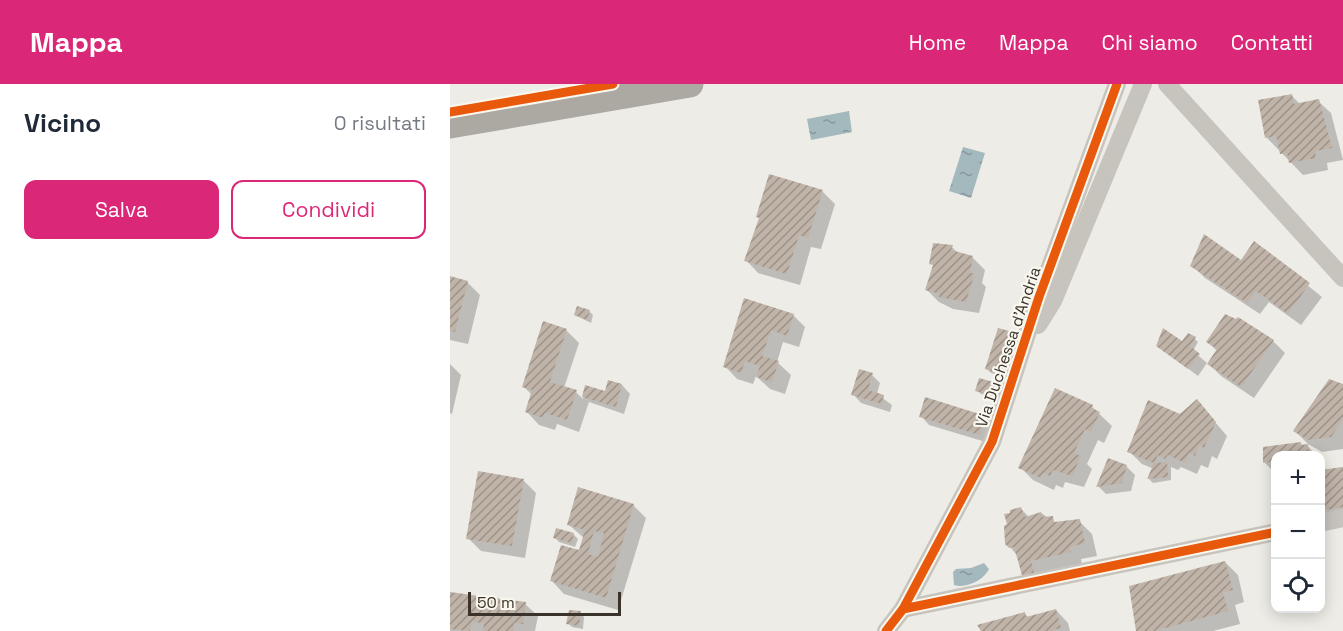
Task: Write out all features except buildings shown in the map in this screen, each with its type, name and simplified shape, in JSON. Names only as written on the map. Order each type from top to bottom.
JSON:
[{"type":"main road","points":[[450,125],[690,84]]},
{"type":"street","name":"Via Duchessa d'Andria","points":[[886,631],[903,609],[992,442],[1039,297],[1117,84]]},
{"type":"street","name":"Via Duchessa d'Andria","points":[[1021,356],[1053,301],[1143,84]]},
{"type":"street","points":[[1167,84],[1343,278]]},
{"type":"street","points":[[1325,522],[1343,518]]},
{"type":"street","points":[[903,609],[1271,533]]},
{"type":"street","name":"Via Duchessa d'Andria","points":[[900,631],[903,609]]},
{"type":"water","points":[[849,111],[852,132],[811,140],[807,119]]},
{"type":"water","points":[[963,147],[985,153],[971,198],[949,191]]},
{"type":"water","points":[[984,563],[989,569],[979,580],[964,586],[954,585],[953,572],[956,569],[971,568]]},
{"type":"cycle path","points":[[450,112],[613,84]]},
{"type":"cycle path","points":[[886,631],[903,609],[992,442],[1039,297],[1117,84]]},
{"type":"cycle path","points":[[903,609],[1271,533]]}]
